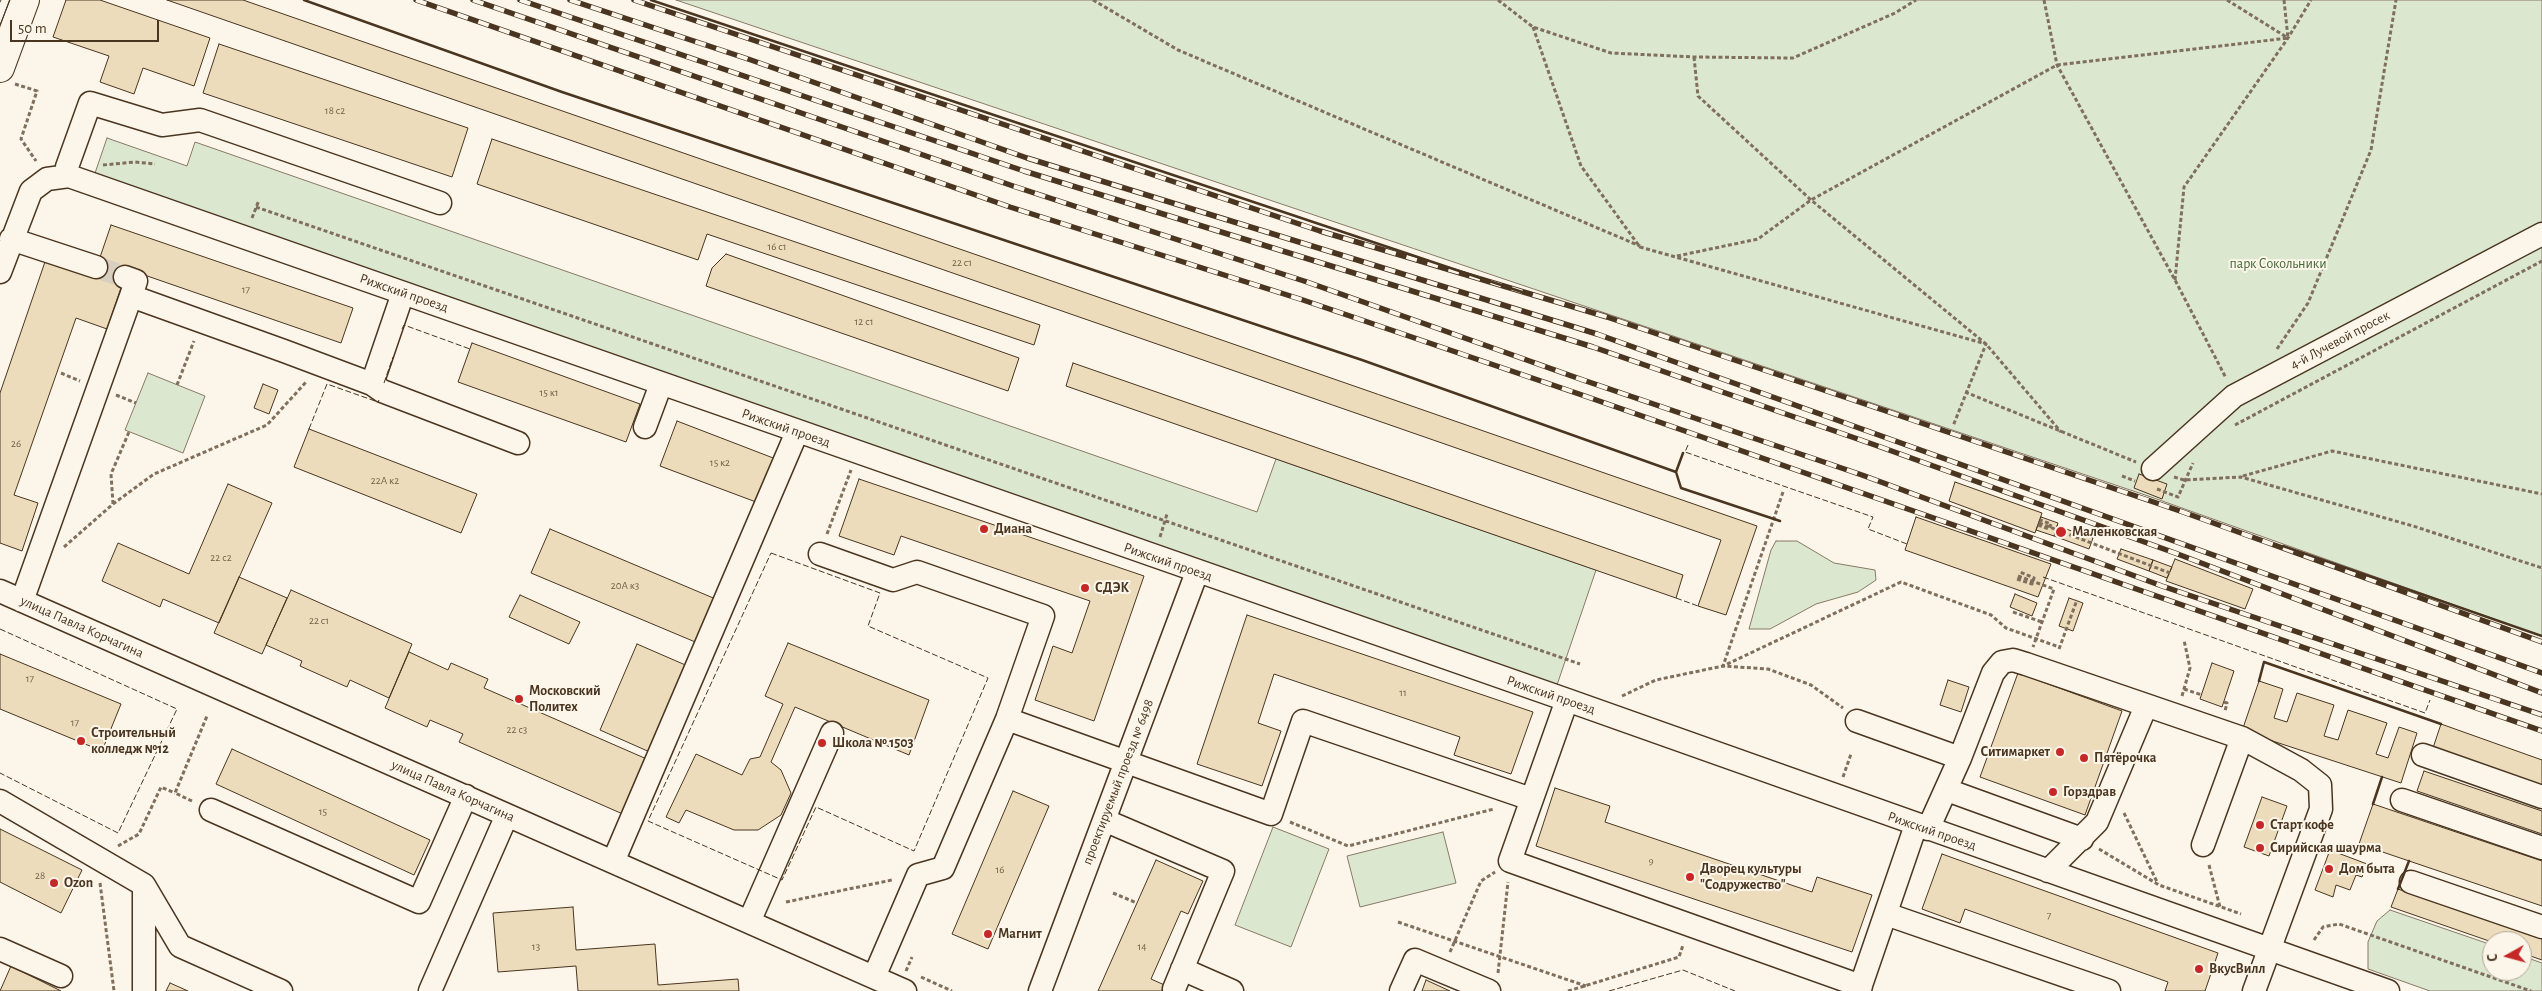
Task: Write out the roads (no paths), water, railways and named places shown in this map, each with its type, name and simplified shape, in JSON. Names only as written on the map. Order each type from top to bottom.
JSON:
[{"type":"main road","points":[[5,75],[25,0]]},
{"type":"street","points":[[0,272],[11,239],[31,191],[58,177],[67,167],[90,103],[162,125],[200,120],[440,203]]},
{"type":"street","name":"Рижский проезд","points":[[58,177],[403,293],[1567,700],[2388,991]]},
{"type":"street","name":"4-й Лучевой просек","points":[[2153,469],[2234,396],[2542,234]]},
{"type":"street","points":[[11,239],[96,267]]},
{"type":"street","points":[[22,601],[128,286],[202,321],[372,384],[382,391],[518,442]]},
{"type":"street","points":[[372,384],[403,293]]},
{"type":"street","points":[[645,427],[661,384]]},
{"type":"street","points":[[613,862],[797,432]]},
{"type":"street","points":[[820,554],[893,580],[917,572],[1043,616],[1007,719],[943,868],[918,875],[874,978]]},
{"type":"street","name":"проектируемый проезд № 6498","points":[[1040,991],[1197,572]]},
{"type":"street","name":"улица Павла Корчагина","points":[[0,591],[905,991]]},
{"type":"street","points":[[1567,700],[1510,861],[1860,989],[1886,914],[1922,827],[1947,790],[1993,673],[2002,662],[2013,660],[2026,664],[2242,738],[2301,770],[2320,785],[2321,809],[2254,991]]},
{"type":"street","points":[[2048,872],[2097,822],[2146,706]]},
{"type":"street","points":[[1007,719],[1271,814],[1303,721],[1531,799]]},
{"type":"street","points":[[1857,721],[1960,758]]},
{"type":"street","points":[[749,922],[832,733]]},
{"type":"street","points":[[2203,845],[2242,738]]},
{"type":"street","points":[[2423,755],[2542,797]]},
{"type":"street","points":[[1947,790],[2082,839]]},
{"type":"street","points":[[211,810],[419,902],[466,796]]},
{"type":"street","points":[[2402,800],[2542,848]]},
{"type":"street","points":[[0,801],[144,885],[180,946],[281,991]]},
{"type":"street","points":[[430,991],[507,815]]},
{"type":"street","points":[[1104,820],[1224,871],[1178,979],[1232,991]]},
{"type":"street","points":[[2411,882],[2542,928]]},
{"type":"street","points":[[144,885],[144,991]]},
{"type":"street","points":[[1886,914],[2109,991]]},
{"type":"street","points":[[0,949],[61,976]]},
{"type":"street","points":[[1401,991],[1415,960],[1442,971],[1493,987]]},
{"type":"tunnel","points":[[96,267],[125,277]]},
{"type":"tram line","points":[[0,25],[10,0]]},
{"type":"railway","points":[[416,0],[1010,207],[1303,300],[1582,395],[2542,731]]},
{"type":"railway","points":[[473,0],[1016,187],[1307,282],[1583,380],[1862,475],[2162,586],[2542,715]]},
{"type":"railway","points":[[520,0],[1024,171],[1593,347],[1875,445],[2175,553],[2542,693]]},
{"type":"railway","points":[[570,0],[751,60],[1027,158],[1597,334],[2542,673]]},
{"type":"railway","points":[[634,0],[1320,231],[1607,317],[2183,512],[2542,642]]},
{"type":"place","name":"Диана","points":[[984,529]]},
{"type":"place","name":"Маленковская","points":[[2061,532]]},
{"type":"place","name":"СДЭК","points":[[1085,588]]},
{"type":"place","name":"Московский Политех","points":[[519,699]]},
{"type":"place","name":"Строительный колледж №12","points":[[81,741]]},
{"type":"place","name":"Школа № 1503","points":[[822,743]]},
{"type":"place","name":"Ситимаркет","points":[[2060,752]]},
{"type":"place","name":"Пятёрочка","points":[[2084,758]]},
{"type":"place","name":"Горздрав","points":[[2053,792]]},
{"type":"place","name":"Старт кофе","points":[[2260,825]]},
{"type":"place","name":"Сирийская шаурма","points":[[2260,848]]},
{"type":"place","name":"Дом быта","points":[[2329,869]]},
{"type":"place","name":"Дворец культуры \"Содружество\"","points":[[1690,877]]},
{"type":"place","name":"Ozon","points":[[54,883]]},
{"type":"place","name":"Магнит","points":[[988,934]]},
{"type":"place","name":"ВкусВилл","points":[[2199,969]]},
{"type":"park label","name":"парк Сокольники","points":[[2278,264]]}]
